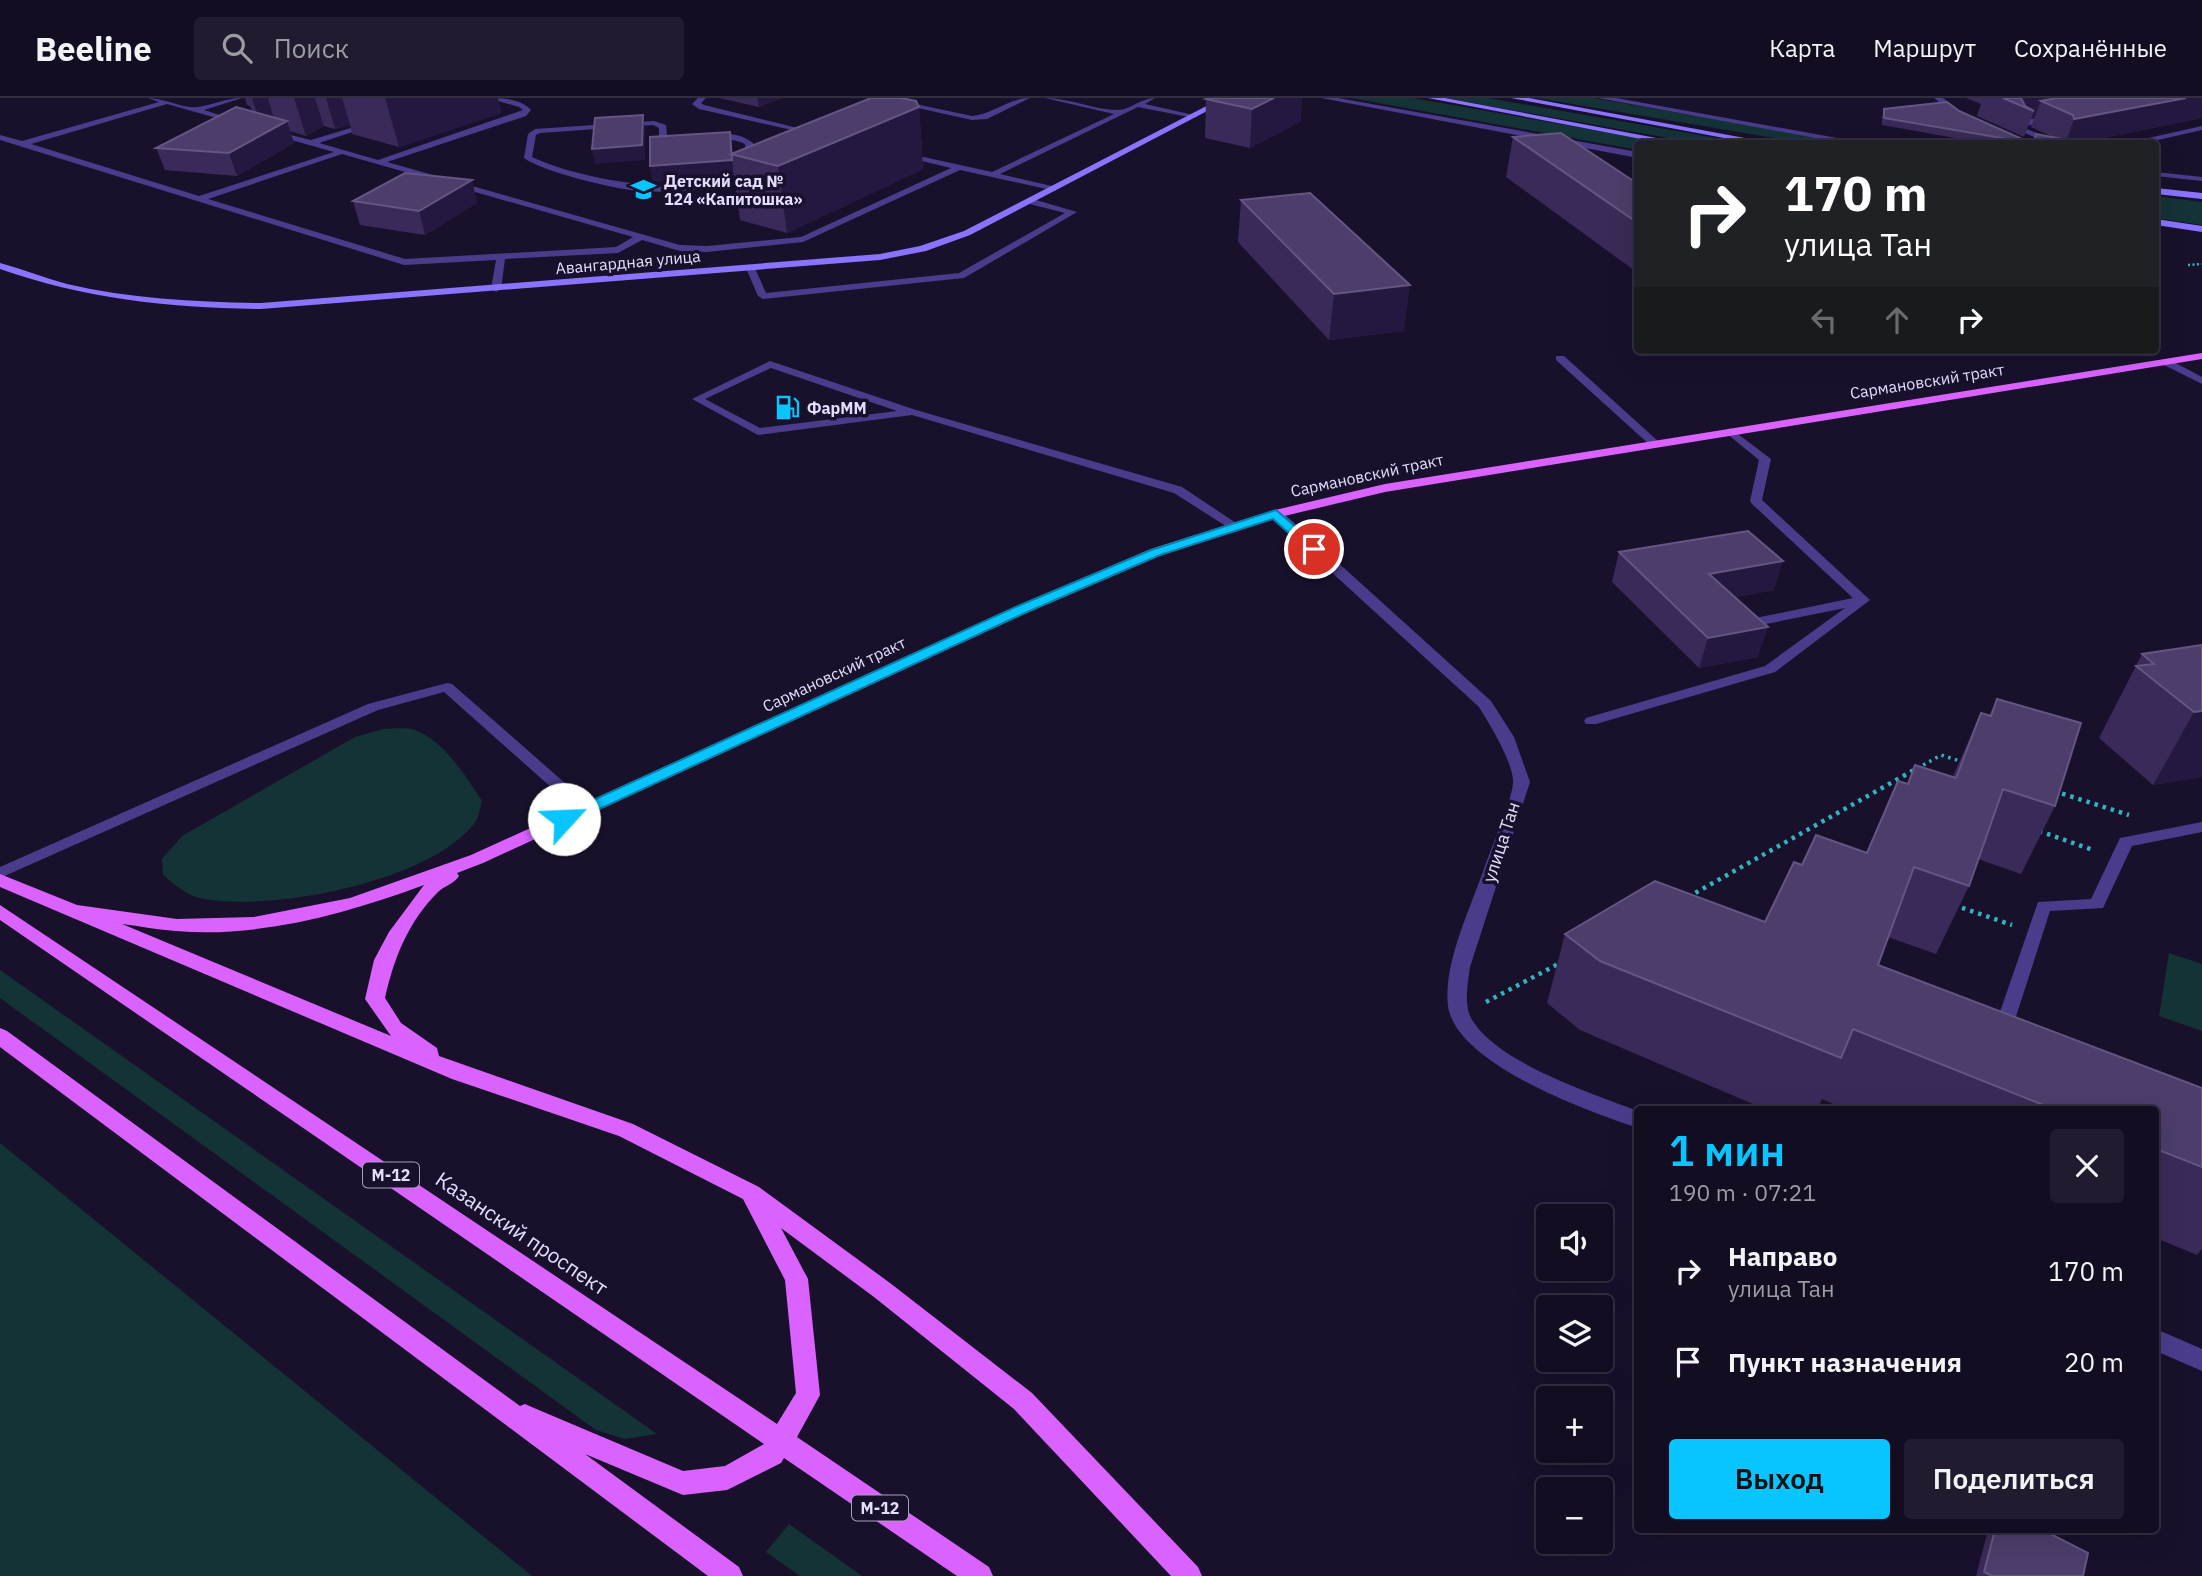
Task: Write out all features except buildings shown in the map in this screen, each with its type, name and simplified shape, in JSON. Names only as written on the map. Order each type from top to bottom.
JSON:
[{"type":"main road","name":"Сармановский тракт","points":[[74,911],[177,925],[254,923],[353,904],[477,859],[1023,609],[1156,552],[1276,514],[1385,488],[2202,356]]},
{"type":"main road","name":"Сармановский тракт","points":[[459,1073],[394,1028],[375,999],[384,960],[398,932],[432,887],[477,859]]},
{"type":"main road","points":[[0,880],[459,1073],[626,1130],[751,1193],[893,1298],[1023,1401],[1189,1576]]},
{"type":"main road","name":"Казанский проспект","points":[[0,911],[980,1576]]},
{"type":"main road","points":[[0,1036],[730,1576]]},
{"type":"main road","points":[[499,1405],[683,1483],[727,1478],[772,1455],[808,1395],[796,1279],[751,1193]]},
{"type":"street","name":"Авангардная улица","points":[[0,266],[58,286],[92,294],[188,305],[314,304],[859,259],[922,248],[967,233],[1228,98]]},
{"type":"street","points":[[1325,98],[1634,154]]},
{"type":"street","points":[[1432,98],[1662,140]]},
{"type":"street","points":[[1515,98],[1751,140]]},
{"type":"street","points":[[1602,98],[1843,140]]},
{"type":"street","points":[[2159,191],[2202,195]]},
{"type":"street","points":[[2159,222],[2202,229]]},
{"type":"street","name":"улица Тан","points":[[1276,514],[1485,704],[1506,737],[1522,782],[1460,967],[1460,1015]]},
{"type":"street","points":[[1460,1015],[1478,1042],[1507,1064],[1634,1118]]},
{"type":"street","points":[[2159,1341],[2202,1360]]},
{"type":"lane","points":[[152,98],[247,125]]},
{"type":"lane","points":[[195,110],[238,98]]},
{"type":"lane","points":[[379,162],[523,114],[527,108],[492,98]]},
{"type":"lane","points":[[702,98],[696,104],[702,107],[827,136]]},
{"type":"lane","points":[[877,98],[972,118],[985,117],[1026,98]]},
{"type":"lane","points":[[1049,98],[1121,113]]},
{"type":"lane","points":[[992,175],[1151,98]]},
{"type":"lane","points":[[1938,98],[1968,115]]},
{"type":"lane","points":[[21,144],[167,102]]},
{"type":"lane","points":[[1138,104],[1194,116]]},
{"type":"lane","points":[[2047,140],[2022,131],[2018,125],[2064,115]]},
{"type":"lane","points":[[310,143],[386,118]]},
{"type":"lane","points":[[692,139],[748,118]]},
{"type":"lane","points":[[503,121],[517,124]]},
{"type":"lane","points":[[529,127],[541,130],[654,123],[663,127],[666,139],[728,137],[747,141],[752,175],[729,182],[633,187],[529,159],[532,134],[541,130]]},
{"type":"lane","points":[[272,124],[260,128],[640,237],[698,250],[796,241],[959,167]]},
{"type":"lane","points":[[2145,140],[2202,128]]},
{"type":"lane","points":[[0,138],[404,262],[618,250],[640,237]]},
{"type":"lane","points":[[199,198],[341,152]]},
{"type":"lane","points":[[893,152],[1053,189]]},
{"type":"lane","points":[[2159,174],[2202,179]]},
{"type":"lane","points":[[751,268],[763,296],[961,276],[1073,212],[1029,201]]},
{"type":"lane","points":[[496,289],[501,257]]},
{"type":"lane","points":[[1560,358],[1655,444]]},
{"type":"lane","points":[[2166,362],[2202,381]]},
{"type":"lane","points":[[912,412],[758,432],[698,399],[770,364],[912,412],[1178,489],[1236,527]]},
{"type":"lane","points":[[1730,431],[1765,459],[1756,501],[1863,600]]},
{"type":"lane","points":[[1741,625],[1863,600]]},
{"type":"lane","points":[[1591,721],[1770,669],[1863,600]]},
{"type":"lane","points":[[0,873],[373,707],[447,687],[585,809]]},
{"type":"lane","points":[[2011,1050],[1998,1045],[2044,906],[2097,904],[2126,842],[2202,827]]},
{"type":"path","points":[[2188,265],[2202,264]]},
{"type":"path","points":[[1678,902],[1941,755],[1968,763]]},
{"type":"path","points":[[2048,789],[2180,831]]},
{"type":"path","points":[[2035,830],[2118,858]]},
{"type":"path","points":[[1953,904],[2035,934]]},
{"type":"path","points":[[1460,1015],[1569,959]]},
{"type":"green space","points":[[1351,98],[1413,98],[1649,140],[1634,140],[1634,149]]},
{"type":"green space","points":[[1446,98],[1488,98],[1728,140],[1679,140]]},
{"type":"green space","points":[[1537,98],[1593,98],[1832,140],[1785,140]]},
{"type":"green space","points":[[2159,196],[2202,202],[2202,225],[2159,218]]},
{"type":"green space","points":[[403,728],[426,735],[453,760],[482,801],[476,821],[455,842],[424,861],[388,876],[347,888],[265,901],[229,902],[199,898],[185,892],[163,875],[162,859],[182,836],[355,737],[383,729]]},
{"type":"green space","points":[[2169,953],[2202,964],[2202,1031],[2159,1016]]},
{"type":"green space","points":[[0,970],[657,1434],[625,1439],[596,1430],[0,998]]},
{"type":"green space","points":[[0,1143],[532,1576],[0,1576]]},
{"type":"green space","points":[[789,1524],[862,1576],[800,1576],[766,1552]]},
{"type":"place","name":"Детский сад № 124 «Капитошка»","points":[[644,190]]},
{"type":"place","name":"ФарММ","points":[[787,408]]},
{"type":"route","points":[[564,819],[1023,609],[1156,552],[1276,514],[1314,549]]}]
